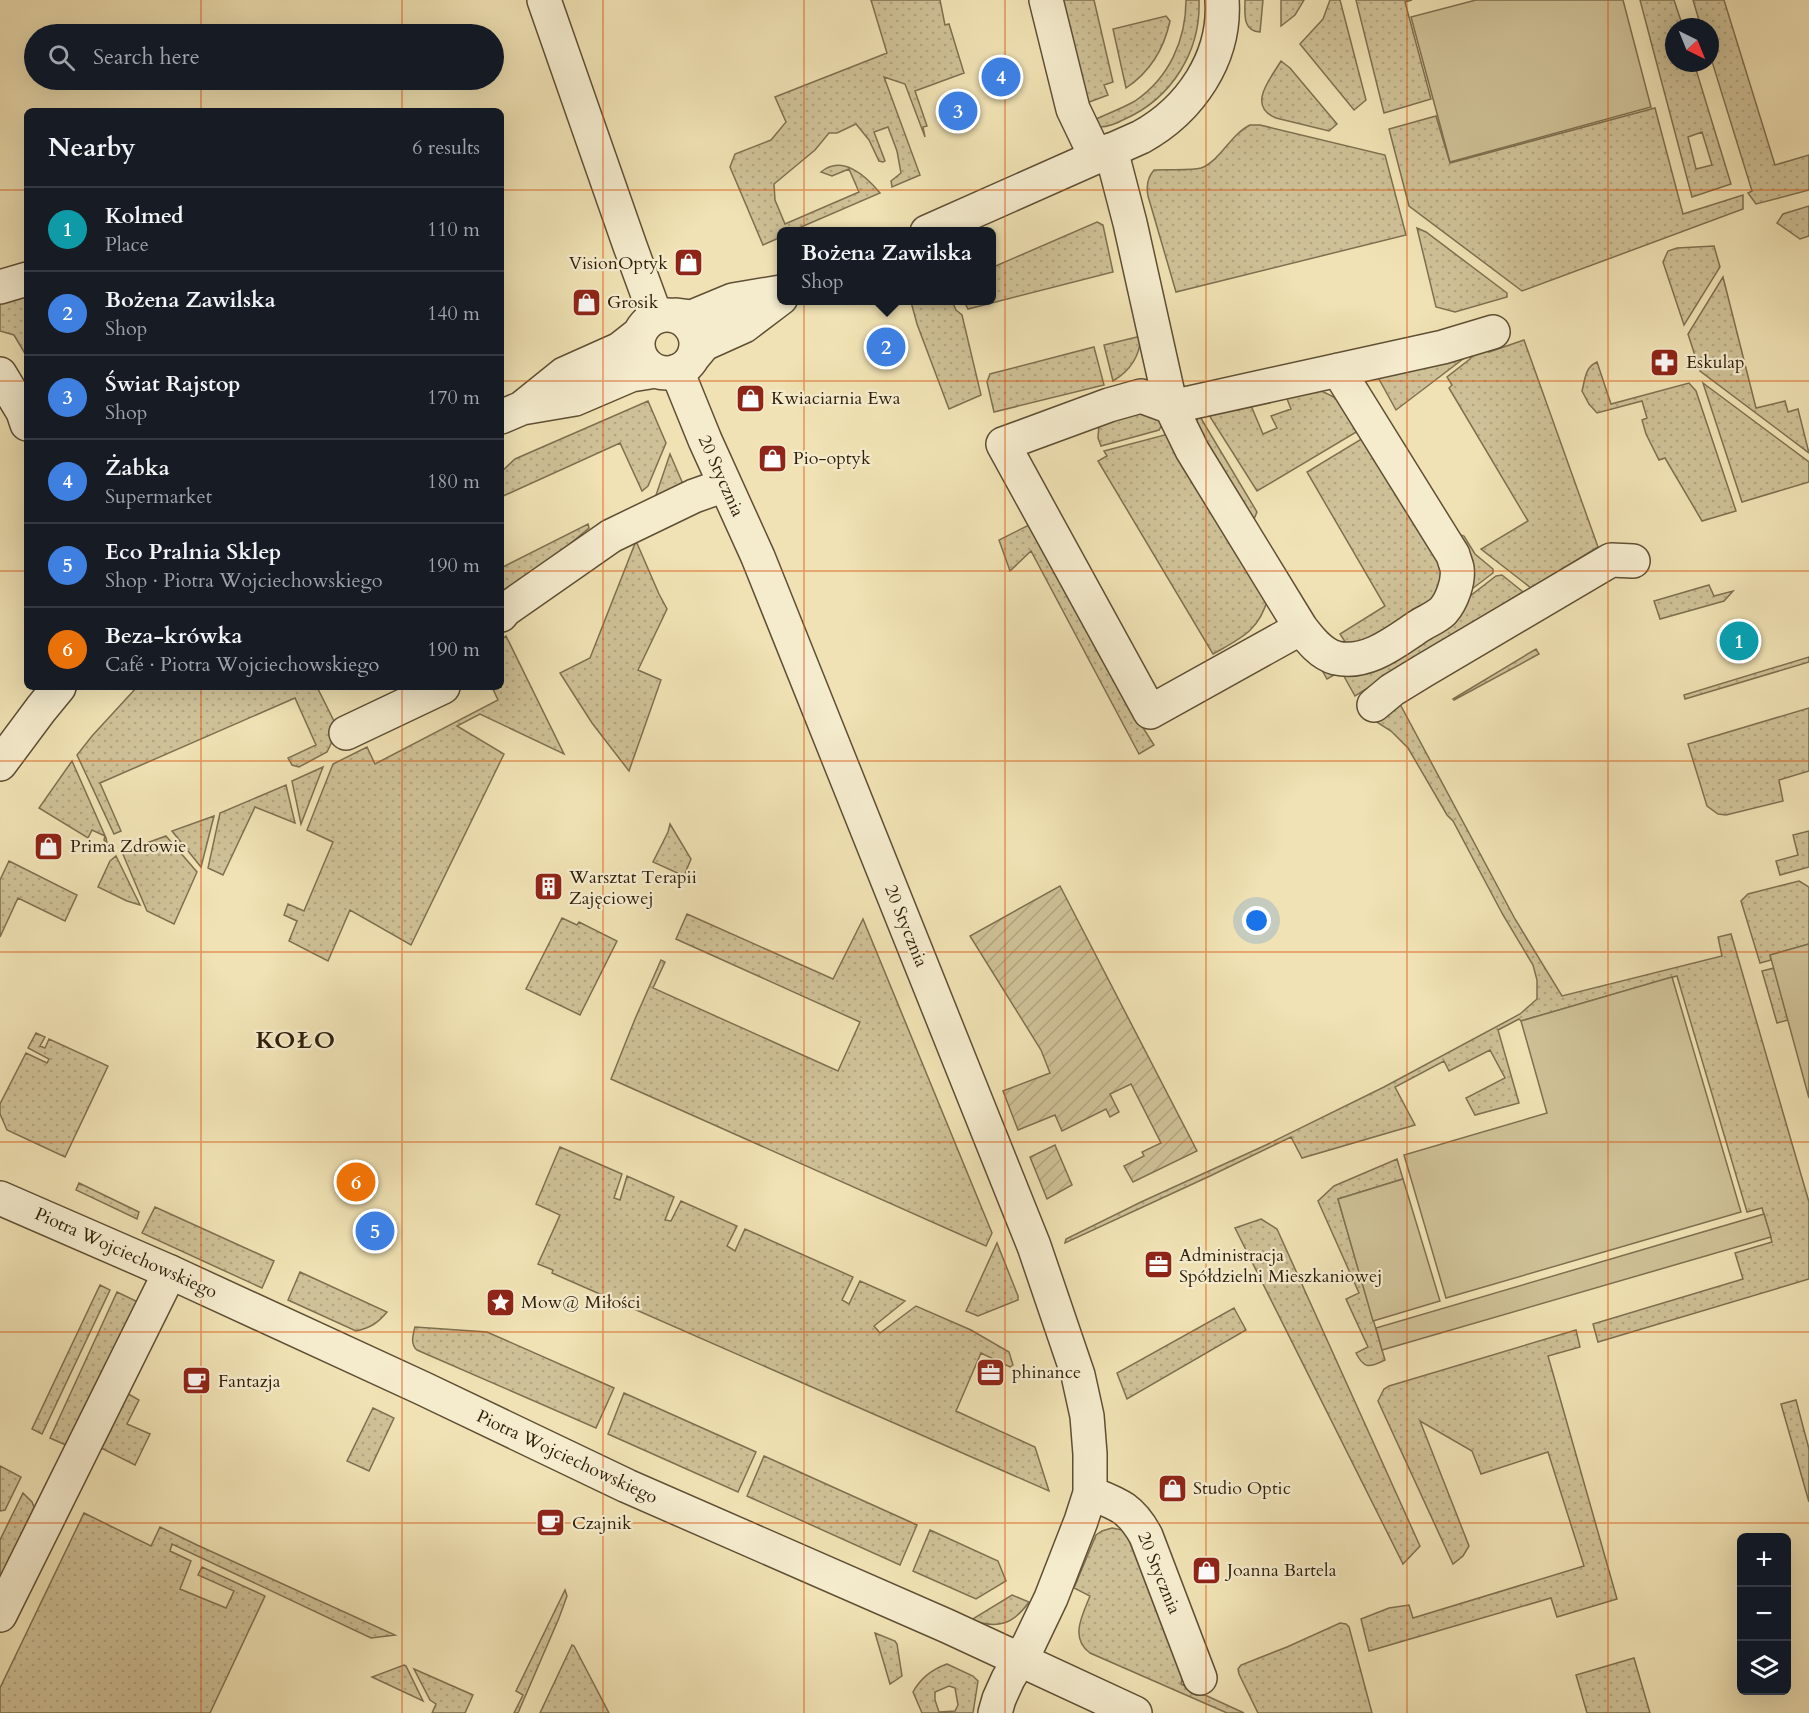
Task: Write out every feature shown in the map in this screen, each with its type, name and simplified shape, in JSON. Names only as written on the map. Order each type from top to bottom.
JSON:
[{"type":"street","points":[[544,0],[657,322]]},
{"type":"street","points":[[1046,0],[1073,109],[1103,154],[1132,232],[1171,407],[1191,450],[1311,641],[1324,653],[1336,658],[1361,658],[1377,653],[1443,611],[1457,582],[1457,568],[1453,555],[1338,370]]},
{"type":"street","points":[[936,227],[1103,154],[1156,128],[1184,104],[1204,76],[1216,48],[1222,19],[1222,0]]},
{"type":"street","points":[[0,287],[24,280]]},
{"type":"street","points":[[511,412],[564,374],[620,349],[657,322],[692,317],[733,300],[777,293]]},
{"type":"street","points":[[511,412],[575,399],[631,375],[676,366],[704,344],[744,326],[777,301]]},
{"type":"street","points":[[686,321],[694,332],[696,344],[676,366],[647,365],[640,356],[638,345],[657,322],[686,321]]},
{"type":"street","points":[[1301,628],[1150,712],[1003,444],[1109,405],[1141,396],[1171,407],[1443,347],[1493,332]]},
{"type":"street","name":"20 Stycznia","points":[[676,366],[725,485],[758,557],[1034,1246],[1078,1375],[1087,1416],[1090,1493],[1082,1521],[1051,1598],[999,1699],[995,1713]]},
{"type":"street","points":[[0,374],[17,418]]},
{"type":"street","points":[[504,611],[611,536],[694,496],[725,485]]},
{"type":"street","points":[[1374,705],[1392,690],[1611,560],[1633,561]]},
{"type":"street","points":[[0,764],[56,690]]},
{"type":"street","points":[[346,733],[437,690]]},
{"type":"street","name":"Piotra Wojciechowskiego","points":[[0,1198],[170,1272],[422,1388],[627,1486],[947,1626],[1135,1713]]},
{"type":"street","points":[[0,1615],[170,1272]]},
{"type":"street","name":"20 Stycznia","points":[[1090,1493],[1125,1509],[1140,1525],[1200,1678]]},
{"type":"shaded area","points":[[871,0],[940,0],[945,25],[949,24],[964,73],[915,91],[927,126],[923,127],[925,137],[905,84],[884,77],[920,175],[892,187],[891,181],[901,173],[897,151],[888,127],[874,132],[885,161],[883,162],[879,161],[869,140],[856,124],[837,133],[829,133],[815,150],[774,184],[775,200],[785,224],[859,192],[849,169],[832,176],[821,172],[829,167],[837,165],[853,169],[880,193],[801,227],[777,227],[777,239],[763,245],[730,167],[735,154],[771,140],[786,122],[775,97],[887,53]]},
{"type":"shaded area","points":[[1059,0],[1094,0],[1113,82],[1104,85],[1108,95],[1084,104]]},
{"type":"shaded area","points":[[1186,0],[1199,0],[1195,37],[1189,55],[1170,86],[1142,110],[1116,123],[1099,127],[1092,121],[1135,101],[1147,92],[1166,69],[1179,43]]},
{"type":"shaded area","points":[[1245,0],[1263,0],[1260,32],[1254,31],[1247,25]]},
{"type":"shaded area","points":[[1281,0],[1304,0],[1295,15],[1281,26]]},
{"type":"shaded area","points":[[1330,0],[1340,0],[1366,100],[1354,110],[1300,44],[1323,19]]},
{"type":"shaded area","points":[[1356,0],[1412,0],[1405,2],[1431,99],[1384,113]]},
{"type":"shaded area","points":[[1476,0],[1623,0],[1651,107],[1450,162],[1411,17]]},
{"type":"shaded area","points":[[1640,0],[1674,0],[1680,18],[1665,18],[1665,72],[1697,72],[1731,184],[1692,197]],"holes":[[[1702,132],[1712,165],[1696,169],[1688,137]]]},
{"type":"shaded area","points":[[1693,0],[1724,0],[1775,165],[1809,155],[1809,190],[1756,204],[1748,193],[1752,191],[1715,72],[1719,72],[1719,18],[1698,18]]},
{"type":"shaded area","points":[[1166,16],[1170,21],[1155,59],[1135,82],[1126,88],[1113,29]]},
{"type":"shaded area","points":[[1281,61],[1290,68],[1337,124],[1329,131],[1276,118],[1267,113],[1262,99],[1264,91]]},
{"type":"shaded area","points":[[1655,108],[1683,214],[1743,195],[1743,209],[1522,291],[1409,206],[1389,129],[1436,116],[1450,163]]},
{"type":"shaded area","points":[[1250,125],[1260,125],[1385,155],[1406,235],[1176,292],[1148,196],[1147,185],[1150,176],[1154,170],[1196,169],[1207,165],[1243,129]]},
{"type":"shaded area","points":[[1809,206],[1809,236],[1800,239],[1777,223],[1783,214]]},
{"type":"shaded area","points":[[1097,222],[1103,225],[1113,272],[996,302],[996,266]]},
{"type":"shaded area","points":[[1417,228],[1426,232],[1507,293],[1507,297],[1455,312],[1436,307]]},
{"type":"shaded area","points":[[1714,246],[1720,267],[1684,325],[1663,262],[1668,251],[1677,248]]},
{"type":"shaded area","points":[[1723,277],[1756,408],[1785,401],[1788,412],[1798,409],[1809,453],[1700,371],[1688,334]]},
{"type":"shaded area","points":[[19,293],[24,296],[24,352],[14,335],[0,331],[0,300]]},
{"type":"shaded area","points":[[912,305],[954,305],[962,315],[981,395],[949,409]]},
{"type":"shaded area","points":[[966,305],[984,305],[968,309]]},
{"type":"shaded area","points":[[1141,336],[1139,350],[1133,362],[1113,381],[1104,345]]},
{"type":"shaded area","points":[[1524,340],[1598,547],[1531,588],[1481,549],[1528,521],[1449,388],[1452,385],[1447,377],[1470,359],[1481,343],[1484,342],[1489,352]]},
{"type":"shaded area","points":[[1094,347],[1104,385],[994,412],[987,382],[990,374]]},
{"type":"shaded area","points":[[1470,352],[1396,410],[1374,370]]},
{"type":"shaded area","points":[[1597,362],[1611,404],[1689,383],[1696,391],[1736,511],[1702,521],[1665,458],[1659,460],[1646,434],[1642,420],[1647,418],[1642,401],[1597,413],[1582,391],[1588,370]]},
{"type":"shaded area","points":[[1703,383],[1809,462],[1809,482],[1742,502]]},
{"type":"shaded area","points":[[1314,388],[1343,403],[1363,428],[1257,491],[1207,412],[1249,401],[1263,434],[1277,428],[1271,416],[1291,409],[1284,391]]},
{"type":"shaded area","points":[[648,401],[666,443],[648,486],[642,491],[620,443],[504,496],[504,469],[515,459]]},
{"type":"shaded area","points":[[1128,409],[1152,415],[1163,423],[1159,430],[1101,446],[1098,438],[1099,424]]},
{"type":"shaded area","points":[[1199,415],[1257,512],[1254,519],[1239,514],[1194,429]]},
{"type":"shaded area","points":[[1172,433],[1268,598],[1254,626],[1240,638],[1213,654],[1098,461],[1107,456],[1104,451]]},
{"type":"shaded area","points":[[1368,435],[1443,570],[1436,596],[1424,614],[1351,651],[1340,634],[1385,606],[1307,472]]},
{"type":"shaded area","points":[[670,454],[686,491],[653,504]]},
{"type":"shaded area","points":[[588,524],[589,528],[505,598],[504,566]]},
{"type":"shaded area","points":[[1031,524],[1128,704],[1154,745],[1139,754],[1031,551],[1010,571],[999,540]]},
{"type":"shaded area","points":[[1455,533],[1464,536],[1475,554],[1493,569],[1493,573],[1464,595]]},
{"type":"shaded area","points":[[636,541],[667,609],[638,670],[661,680],[629,771],[592,723],[560,673],[590,658]]},
{"type":"shaded area","points":[[1502,575],[1523,592],[1355,696],[1341,671],[1327,679],[1318,663],[1457,606],[1496,576]]},
{"type":"shaded area","points":[[1709,585],[1714,596],[1733,591],[1724,601],[1660,619],[1654,601]]},
{"type":"shaded area","points":[[506,636],[564,754],[480,714],[457,726],[504,754],[411,945],[350,910],[328,961],[289,941],[297,921],[284,915],[288,904],[304,911],[333,842],[307,830],[333,764],[367,747],[375,764],[498,700],[493,690],[504,690],[504,638]]},
{"type":"shaded area","points":[[1536,649],[1539,654],[1453,699]]},
{"type":"shaded area","points":[[1809,657],[1809,662],[1685,699],[1684,695]]},
{"type":"shaded area","points":[[134,690],[318,690],[338,729],[327,752],[299,767],[292,765],[288,758],[316,745],[295,698],[100,783],[121,831],[114,834],[77,755]]},
{"type":"shaded area","points":[[1393,691],[1515,919],[1562,996],[1722,956],[1718,937],[1731,934],[1809,1202],[1809,1279],[1598,1342],[1593,1324],[1743,1279],[1735,1253],[1772,1242],[1762,1208],[1747,1212],[1677,976],[1521,1021],[1519,1019],[1498,1030],[1519,1103],[1475,1115],[1466,1098],[1505,1078],[1490,1050],[1449,1071],[1444,1061],[1395,1087],[1415,1125],[1302,1158],[1291,1137],[1065,1243],[1066,1239],[1141,1202],[1266,1145],[1384,1087],[1520,1014],[1537,999],[1537,980],[1533,965],[1503,915],[1453,821],[1447,815],[1408,748],[1391,731],[1375,721],[1383,699]]},
{"type":"shaded area","points":[[1809,708],[1809,771],[1779,780],[1783,801],[1726,815],[1718,814],[1707,806],[1688,744]]},
{"type":"shaded area","points":[[72,761],[106,838],[107,843],[104,840],[105,836],[92,830],[88,838],[39,808]]},
{"type":"shaded area","points":[[323,767],[301,824],[292,781]]},
{"type":"shaded area","points":[[286,785],[295,823],[255,807],[223,875],[208,868],[220,813]]},
{"type":"shaded area","points":[[214,816],[201,867],[172,831]]},
{"type":"shaded area","points":[[670,824],[691,859],[684,876],[653,862]]},
{"type":"shaded area","points":[[1809,831],[1809,867],[1780,875],[1776,861],[1798,855],[1793,835]]},
{"type":"shaded area","points":[[166,836],[197,872],[174,924],[147,911],[122,852]]},
{"type":"shaded area","points":[[116,856],[140,905],[98,887],[110,861]]},
{"type":"shaded area","points":[[9,861],[77,895],[65,921],[18,898],[0,937],[0,880]]},
{"type":"shaded area","points":[[1799,881],[1809,887],[1809,944],[1770,955],[1771,960],[1760,963],[1741,901],[1748,894]]},
{"type":"shaded area","points":[[1060,886],[1197,1151],[1133,1182],[1124,1166],[1144,1156],[1142,1152],[1161,1143],[1131,1084],[1110,1094],[1119,1112],[1110,1117],[1106,1109],[1062,1131],[1055,1115],[1018,1130],[1003,1091],[1050,1073],[1041,1050],[970,936]]},
{"type":"shaded area","points":[[687,914],[833,979],[863,919],[992,1233],[986,1246],[611,1079],[661,960],[665,962],[653,988],[838,1071],[860,1022],[676,939]]},
{"type":"shaded area","points":[[562,918],[577,925],[579,922],[617,941],[580,1015],[526,989]]},
{"type":"shaded area","points":[[1809,944],[1809,1098],[1770,955]]},
{"type":"shaded area","points":[[1774,968],[1788,1020],[1777,1023],[1762,971]]},
{"type":"shaded area","points":[[1672,977],[1741,1212],[1446,1298],[1404,1155],[1547,1113],[1521,1021]]},
{"type":"shaded area","points":[[36,1033],[45,1037],[40,1046],[45,1048],[49,1039],[108,1066],[65,1157],[7,1130],[0,1114],[0,1104],[26,1053],[47,1063],[49,1059],[28,1048]]},
{"type":"shaded area","points":[[1055,1145],[1072,1185],[1047,1199],[1030,1157]]},
{"type":"shaded area","points":[[560,1147],[622,1174],[614,1198],[620,1200],[627,1176],[674,1197],[665,1220],[671,1221],[681,1201],[737,1226],[727,1246],[735,1251],[745,1229],[853,1277],[842,1300],[849,1304],[860,1281],[905,1301],[874,1326],[880,1333],[916,1306],[971,1330],[1009,1352],[1013,1365],[1010,1367],[981,1353],[956,1411],[1035,1447],[1049,1491],[552,1273],[553,1270],[538,1264],[560,1215],[536,1204]]},
{"type":"shaded area","points":[[1397,1159],[1403,1179],[1338,1199],[1385,1360],[1368,1366],[1356,1353],[1368,1347],[1346,1299],[1359,1293],[1318,1201],[1334,1186]]},
{"type":"shaded area","points":[[1403,1179],[1440,1301],[1373,1321],[1338,1199]]},
{"type":"shaded area","points":[[79,1183],[139,1212],[137,1219],[76,1190]]},
{"type":"shaded area","points":[[155,1207],[274,1261],[262,1288],[142,1233]]},
{"type":"shaded area","points":[[1764,1214],[1771,1237],[1382,1350],[1376,1328]]},
{"type":"shaded area","points":[[1261,1219],[1277,1229],[1420,1546],[1403,1564],[1235,1228]]},
{"type":"shaded area","points":[[997,1243],[1018,1300],[978,1316],[966,1311]]},
{"type":"shaded area","points":[[300,1272],[387,1312],[373,1324],[356,1331],[288,1300]]},
{"type":"shaded area","points":[[100,1285],[110,1290],[42,1434],[32,1429]]},
{"type":"shaded area","points":[[117,1292],[138,1302],[68,1446],[50,1438]]},
{"type":"shaded area","points":[[1234,1308],[1246,1330],[1127,1399],[1117,1373]]},
{"type":"shaded area","points":[[415,1327],[487,1332],[614,1388],[596,1428],[417,1350],[413,1342]]},
{"type":"shaded area","points":[[1576,1330],[1580,1347],[1548,1356],[1617,1599],[1557,1617],[1551,1598],[1369,1651],[1361,1619],[1389,1608],[1409,1605],[1413,1618],[1584,1566],[1548,1452],[1481,1474],[1472,1451],[1420,1421],[1469,1546],[1463,1556],[1453,1564],[1378,1401],[1384,1389],[1389,1386]]},
{"type":"shaded area","points":[[125,1392],[139,1400],[127,1424],[150,1434],[135,1465],[99,1447]]},
{"type":"shaded area","points":[[624,1393],[756,1452],[738,1492],[608,1434]]},
{"type":"shaded area","points":[[1796,1400],[1809,1449],[1809,1502],[1781,1404]]},
{"type":"shaded area","points":[[373,1408],[394,1418],[369,1471],[347,1461]]},
{"type":"shaded area","points":[[764,1456],[917,1525],[900,1565],[747,1496]]},
{"type":"shaded area","points":[[0,1466],[21,1477],[5,1510],[0,1511]]},
{"type":"shaded area","points":[[23,1493],[32,1502],[36,1512],[0,1592],[0,1540]]},
{"type":"shaded area","points":[[84,1513],[151,1546],[160,1527],[395,1635],[371,1638],[172,1544],[170,1551],[191,1561],[180,1589],[226,1608],[234,1591],[198,1575],[202,1567],[265,1596],[210,1713],[0,1713],[0,1688]]},
{"type":"shaded area","points":[[1112,1528],[1122,1530],[1127,1535],[1183,1676],[1181,1684],[1244,1713],[1227,1713],[1090,1653],[1084,1647],[1079,1633],[1081,1618],[1090,1596],[1074,1588],[1096,1535]]},
{"type":"shaded area","points":[[930,1530],[998,1561],[1006,1581],[976,1599],[913,1571]]},
{"type":"shaded area","points":[[565,1590],[567,1596],[559,1618],[518,1713],[514,1713],[523,1695],[516,1691]]},
{"type":"shaded area","points":[[1012,1595],[1029,1602],[1017,1616],[997,1624],[971,1620]]},
{"type":"shaded area","points":[[1340,1623],[1349,1627],[1372,1713],[1258,1713],[1239,1674],[1238,1669],[1241,1665]]},
{"type":"shaded area","points":[[875,1633],[897,1644],[902,1676],[890,1684]]},
{"type":"shaded area","points":[[572,1645],[574,1646],[609,1713],[540,1713]]},
{"type":"shaded area","points":[[1634,1658],[1650,1713],[1587,1713],[1576,1675]]},
{"type":"shaded area","points":[[947,1664],[973,1676],[978,1681],[973,1713],[922,1713],[913,1692],[923,1679]],"holes":[[[949,1686],[955,1688],[958,1705],[955,1711],[939,1712],[935,1692]]]},
{"type":"shaded area","points":[[406,1666],[423,1701],[372,1677]]},
{"type":"shaded area","points":[[414,1669],[473,1695],[465,1713],[432,1713],[436,1704],[430,1700]]},
{"type":"place","name":"Żabka","points":[[1001,77]]},
{"type":"place","name":"Świat Rajstop","points":[[958,111]]},
{"type":"place","name":"VisionOptyk","points":[[689,263]]},
{"type":"place","name":"Grosik","points":[[586,302]]},
{"type":"place","name":"Bożena Zawilska","points":[[886,347]]},
{"type":"place","name":"Eskulap","points":[[1665,362]]},
{"type":"place","name":"Kwiaciarnia Ewa","points":[[750,398]]},
{"type":"place","name":"Pio-optyk","points":[[772,458]]},
{"type":"place","name":"Kolmed","points":[[1739,641]]},
{"type":"place","name":"Prima Zdrowie","points":[[49,846]]},
{"type":"place","name":"Warsztat Terapii Zajęciowej","points":[[548,887]]},
{"type":"place","name":"Beza-krówka","points":[[356,1182]]},
{"type":"place","name":"Eco Pralnia Sklep","points":[[375,1231]]},
{"type":"place","name":"Administracja Spółdzielni Mieszkaniowej","points":[[1158,1265]]},
{"type":"place","name":"Mow@ Miłości","points":[[500,1302]]},
{"type":"place","name":"phinance","points":[[991,1372]]},
{"type":"place","name":"Fantazja","points":[[197,1381]]},
{"type":"place","name":"Studio Optic","points":[[1172,1488]]},
{"type":"place","name":"Czajnik","points":[[551,1523]]},
{"type":"place","name":"Joanna Bartela","points":[[1206,1570]]},
{"type":"district","name":"KOŁO","points":[[296,1040]]}]
